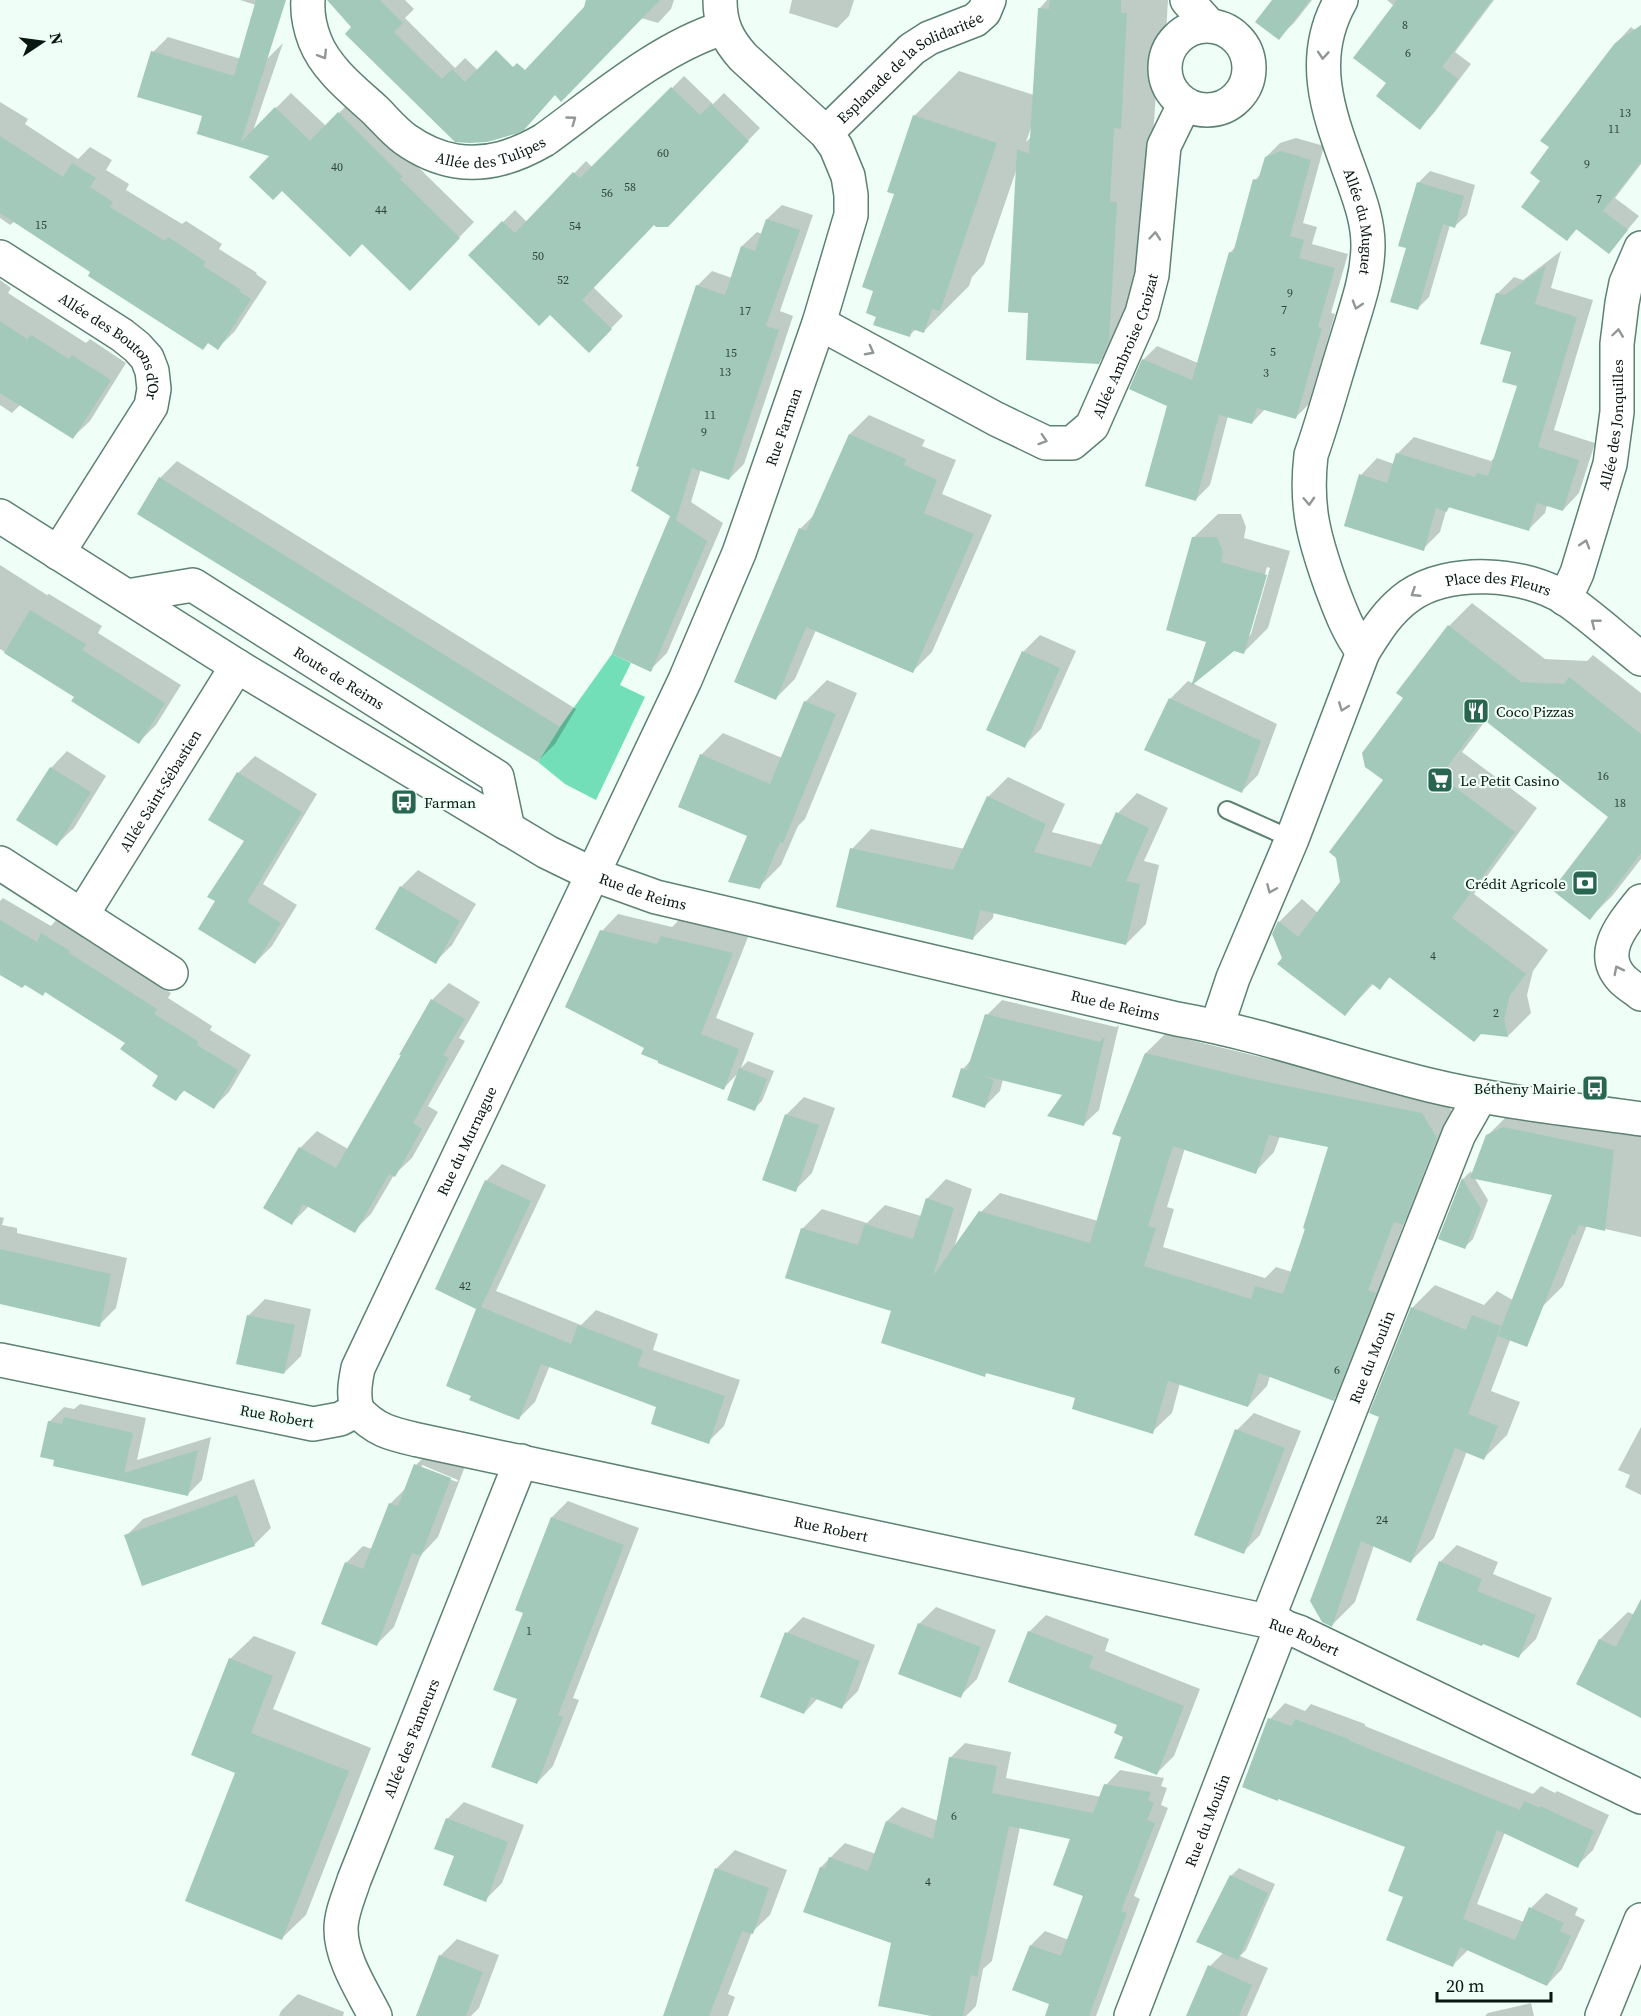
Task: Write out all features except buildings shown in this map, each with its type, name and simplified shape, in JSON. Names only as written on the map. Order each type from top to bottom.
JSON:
[{"type":"street","name":"Allée des Tulipes","points":[[308,0],[309,23],[315,42],[338,75],[405,138],[420,148],[455,161],[492,161],[524,151],[544,140],[666,52],[703,34],[722,14]]},
{"type":"street","name":"Esplanade de la Solidaritée","points":[[826,133],[912,49],[929,38],[975,20],[984,12],[989,0]]},
{"type":"street","points":[[1187,0],[1209,25]]},
{"type":"street","name":"Allée du Muguet","points":[[1341,0],[1324,43],[1322,63],[1324,84],[1329,110],[1363,212],[1368,246],[1363,285],[1311,455],[1309,504],[1315,539],[1345,622],[1363,652]]},
{"type":"street","name":"Rue Farman","points":[[592,874],[685,680],[739,553],[819,323],[851,215],[848,176],[836,147],[826,133],[743,57],[731,43],[722,14]]},
{"type":"street","points":[[1209,25],[1226,30],[1240,40],[1248,55],[1250,72],[1244,89],[1233,102],[1218,110],[1200,111],[1184,105],[1167,83],[1164,69],[1166,55],[1172,42],[1183,33],[1196,27],[1209,25]]},
{"type":"street","name":"Allée Ambroise Croizat","points":[[819,323],[996,419],[1046,443],[1072,443],[1092,426],[1142,313],[1152,275],[1164,146],[1184,105]]},
{"type":"street","name":"Allée des Jonquilles","points":[[1565,599],[1577,573],[1610,464],[1617,412],[1617,344],[1622,303],[1626,283],[1641,248]]},
{"type":"street","name":"Allée des Boutons d'Or","points":[[0,257],[123,335],[147,358],[152,371],[154,389],[151,406],[58,553]]},
{"type":"street","points":[[0,516],[237,666],[547,852],[592,874]]},
{"type":"street","name":"Place des Fleurs","points":[[1217,1026],[1233,978],[1292,839],[1363,652],[1379,626],[1394,609],[1424,587],[1442,581],[1483,577],[1504,579],[1542,588],[1565,599],[1641,659]]},
{"type":"street","name":"Route de Reims","points":[[127,596],[193,585],[496,777],[508,829]]},
{"type":"street","name":"Allée Saint-Sébastien","points":[[82,915],[237,666]]},
{"type":"street","points":[[0,863],[171,973]]},
{"type":"street","name":"Rue de Reims","points":[[592,874],[656,897],[1177,1019],[1217,1026],[1480,1097],[1641,1119]]},
{"type":"street","name":"Rue du Murnague","points":[[357,1410],[354,1386],[358,1368],[592,874]]},
{"type":"street","points":[[1641,901],[1614,938],[1612,951],[1614,964],[1622,978],[1641,994]]},
{"type":"street","name":"Rue du Moulin","points":[[1131,2016],[1275,1623],[1459,1134],[1480,1097]]},
{"type":"street","name":"Rue Robert","points":[[0,1360],[313,1424],[340,1419],[357,1410],[365,1419],[383,1431],[1275,1623],[1641,1797]]},
{"type":"street","name":"Allée des Fanneurs","points":[[375,2016],[352,1970],[345,1949],[341,1930],[344,1911],[520,1461]]},
{"type":"street","points":[[1602,2016],[1641,1920]]},
{"type":"lane","points":[[1227,810],[1292,839]]},
{"type":"green space","points":[[612,654],[631,663],[620,685],[645,697],[596,800],[565,784],[538,762]]},
{"type":"place","name":"Coco Pizzas","points":[[1476,711]]},
{"type":"place","name":"Le Petit Casino","points":[[1440,780]]},
{"type":"place","name":"Farman","points":[[404,802]]},
{"type":"place","name":"Crédit Agricole","points":[[1585,883]]},
{"type":"place","name":"Bétheny Mairie","points":[[1595,1088]]}]
